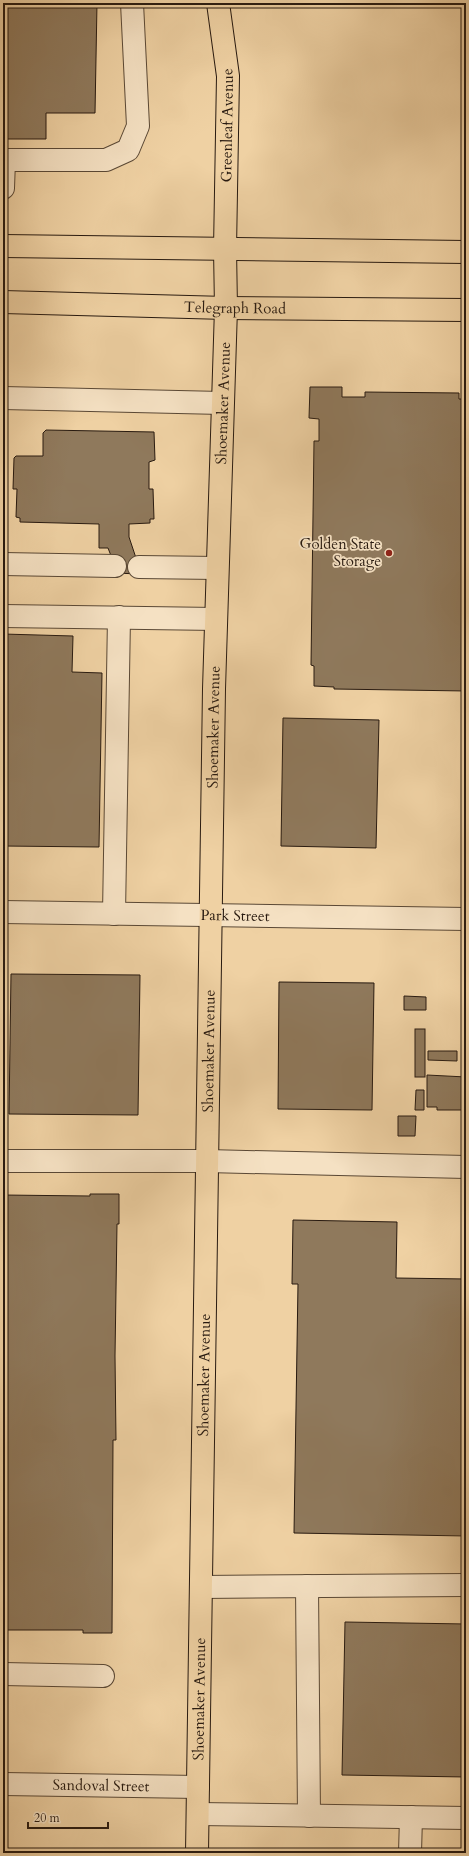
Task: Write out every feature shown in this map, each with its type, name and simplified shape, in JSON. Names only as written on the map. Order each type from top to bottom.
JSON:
[{"type":"main road","name":"Greenleaf Avenue","points":[[218,3],[228,76],[225,249]]},
{"type":"main road","points":[[3,246],[466,252]]},
{"type":"main road","name":"Shoemaker Avenue","points":[[197,1853],[210,916],[217,568],[226,308],[225,249]]},
{"type":"main road","name":"Telegraph Road","points":[[3,302],[226,308],[466,310]]},
{"type":"street","points":[[3,188],[4,160],[106,160],[128,150],[138,126],[132,3]]},
{"type":"street","points":[[3,398],[222,403]]},
{"type":"street","points":[[3,564],[115,566]]},
{"type":"street","points":[[139,567],[217,568]]},
{"type":"street","points":[[3,616],[216,619]]},
{"type":"street","points":[[114,914],[119,617]]},
{"type":"street","name":"Park Street","points":[[3,912],[466,919]]},
{"type":"street","points":[[3,1161],[207,1161],[466,1167]]},
{"type":"street","points":[[201,1587],[466,1585]]},
{"type":"street","points":[[307,1586],[309,1816]]},
{"type":"street","points":[[3,1674],[103,1676]]},
{"type":"street","name":"Sandoval Street","points":[[3,1784],[198,1787]]},
{"type":"street","points":[[198,1814],[466,1818]]},
{"type":"street","points":[[410,1853],[411,1817]]},
{"type":"building","points":[[3,3],[97,3],[95,113],[46,113],[46,139],[3,139]]},
{"type":"building","name":"Golden State Storage","points":[[310,387],[342,387],[342,397],[365,397],[365,392],[459,393],[459,399],[466,399],[466,691],[334,689],[334,687],[314,686],[314,666],[311,665],[314,441],[319,441],[319,419],[309,418]]},
{"type":"building","points":[[46,430],[154,432],[155,460],[149,462],[149,489],[153,489],[154,519],[150,519],[150,523],[129,524],[129,537],[140,574],[114,573],[115,566],[108,548],[99,548],[99,524],[20,522],[20,518],[16,517],[17,489],[13,489],[14,458],[16,456],[43,456],[43,433]]},
{"type":"building","points":[[3,634],[73,636],[72,672],[102,673],[99,847],[3,846]]},
{"type":"building","points":[[283,718],[379,720],[376,848],[281,846]]},
{"type":"building","points":[[11,974],[140,975],[138,1115],[9,1114]]},
{"type":"building","points":[[279,982],[374,983],[372,1110],[278,1109]]},
{"type":"building","points":[[404,996],[426,997],[426,1010],[404,1010]]},
{"type":"building","points":[[415,1029],[425,1029],[425,1077],[415,1077]]},
{"type":"building","points":[[428,1051],[457,1051],[457,1061],[428,1060]]},
{"type":"building","points":[[427,1075],[466,1077],[466,1110],[437,1110],[437,1107],[427,1107]]},
{"type":"building","points":[[416,1090],[424,1090],[424,1110],[415,1110]]},
{"type":"building","points":[[398,1116],[416,1116],[415,1136],[398,1136]]},
{"type":"building","points":[[90,1194],[119,1194],[119,1224],[117,1224],[115,1356],[116,1440],[113,1440],[112,1633],[83,1633],[83,1630],[8,1630],[3,1629],[3,1195],[90,1196]]},
{"type":"building","points":[[293,1220],[397,1222],[396,1278],[466,1279],[466,1536],[294,1533],[298,1284],[292,1284]]},
{"type":"building","points":[[345,1622],[466,1624],[466,1777],[342,1775]]},
{"type":"place","name":"Golden State Storage","points":[[389,553]]}]
